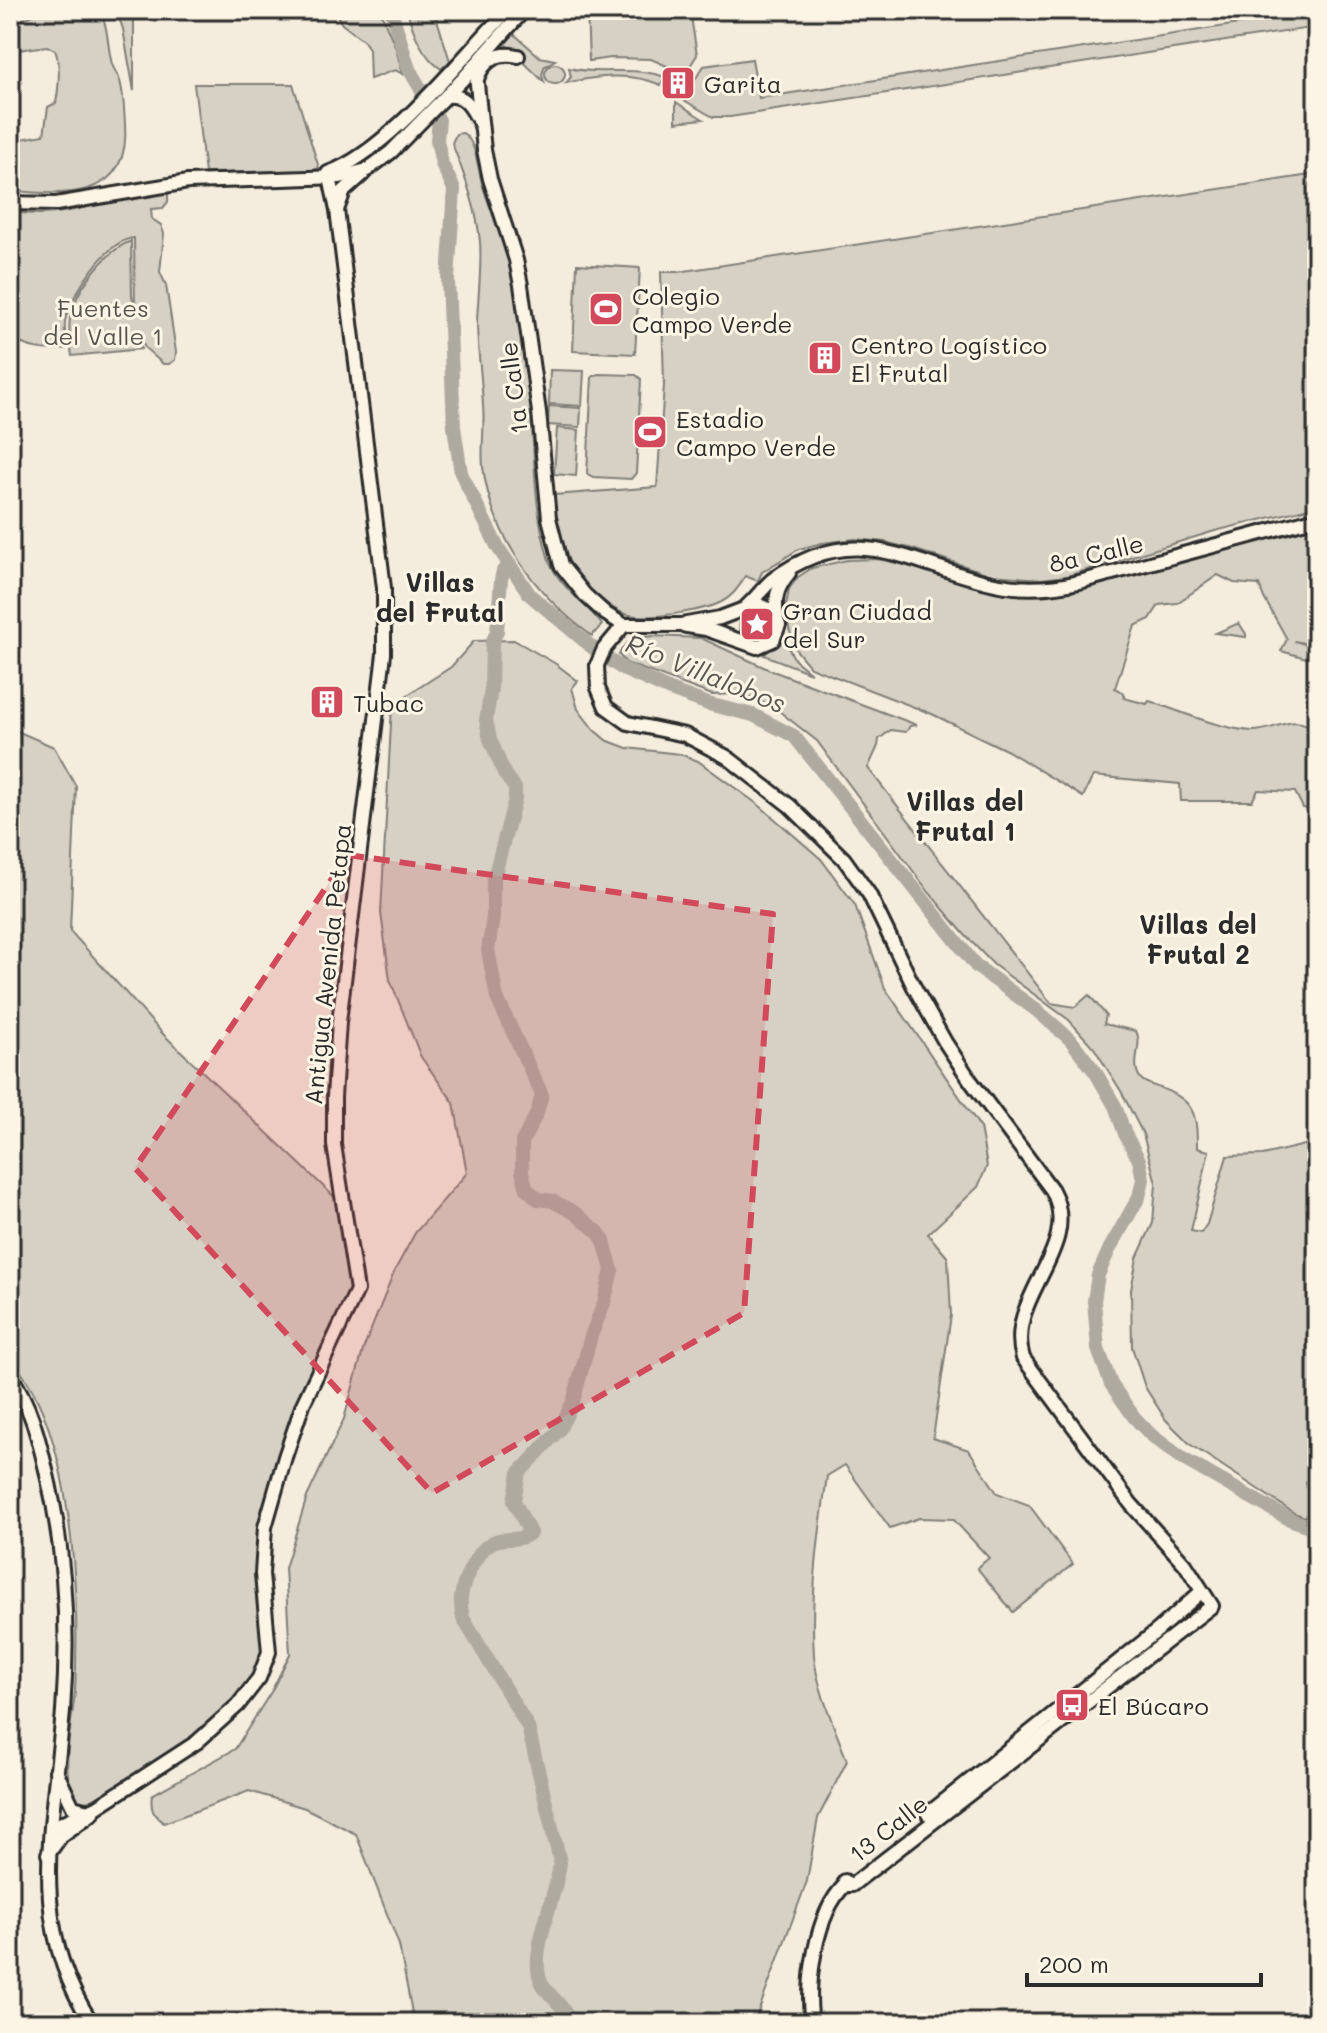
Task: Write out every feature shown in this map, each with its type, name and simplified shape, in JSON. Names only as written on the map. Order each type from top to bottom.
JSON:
[{"type":"main road","points":[[330,175],[359,158],[403,120],[508,10]]},
{"type":"main road","points":[[337,210],[342,196],[352,183],[411,132],[524,10]]},
{"type":"main road","points":[[475,65],[474,56],[483,46],[485,34]]},
{"type":"main road","points":[[477,79],[482,68],[493,58],[507,54],[518,56]]},
{"type":"main road","points":[[462,59],[469,59],[475,65]]},
{"type":"main road","name":"1a Calle","points":[[475,65],[490,179],[516,260],[526,310],[555,550],[565,572],[621,630]]},
{"type":"main road","points":[[446,96],[464,99],[481,125]]},
{"type":"main road","points":[[10,203],[56,204],[188,182],[355,174],[378,163]]},
{"type":"main road","name":"Antigua Avenida Petapa","points":[[51,1828],[93,1809],[197,1742],[238,1705],[264,1669],[269,1652],[262,1574],[265,1527],[303,1404],[357,1290],[334,1145],[334,1097],[339,1022],[384,654],[384,588],[337,210],[330,175]]},
{"type":"main road","name":"8a Calle","points":[[744,609],[772,580],[827,552],[850,548],[900,554],[998,585],[1044,588],[1079,582],[1317,518]]},
{"type":"main road","points":[[681,625],[721,633],[757,647],[770,643],[778,631],[775,599],[778,589],[793,568]]},
{"type":"main road","points":[[777,617],[764,605],[681,625],[621,630],[600,654],[597,682],[606,707],[621,720],[692,737],[736,763],[822,835],[856,872],[939,1033],[1058,1201],[1061,1219],[1058,1237],[1022,1321],[1019,1339],[1023,1358],[1131,1504],[1185,1564],[1201,1592]]},
{"type":"main road","points":[[744,609],[736,628],[744,642]]},
{"type":"main road","points":[[10,1375],[26,1401],[34,1423],[62,1555],[65,1677],[48,1855],[48,1892],[58,1955],[73,1992],[92,2023]]},
{"type":"main road","name":"13 Calle","points":[[1201,1592],[1212,1606],[852,1885],[845,1885],[846,1879],[864,1864],[1158,1630],[1201,1592]]},
{"type":"main road","points":[[56,1771],[70,1804],[76,1810],[93,1809]]},
{"type":"main road","name":"Antigua Avenida Petapa","points":[[48,1855],[61,1836],[88,1819],[93,1809]]},
{"type":"main road","points":[[812,2023],[811,1994],[818,1939],[831,1904],[845,1885]]},
{"type":"highlighted area","points":[[348,855],[773,914],[744,1313],[432,1493],[135,1168]]},
{"type":"green space","points":[[44,10],[99,10],[122,91],[124,149],[118,167],[106,180],[73,192],[10,190],[10,141],[44,135],[48,107],[56,103],[59,76],[55,50],[47,46],[10,51],[10,25]]},
{"type":"green space","points":[[116,10],[134,10],[134,91],[123,29]]},
{"type":"green space","points":[[334,10],[380,10],[403,74],[395,70],[370,79],[369,49],[364,41],[342,24]]},
{"type":"green space","points":[[407,10],[434,10],[450,61],[441,69],[419,43]]},
{"type":"green space","points":[[587,10],[690,10],[697,55],[685,74],[651,59],[589,61]]},
{"type":"green space","points":[[1317,12],[1317,27],[730,117],[713,117],[682,99],[704,66],[752,59],[759,98]]},
{"type":"green space","points":[[514,34],[540,57],[555,60],[544,67],[544,82],[505,44]]},
{"type":"green space","points":[[555,64],[562,67],[565,74],[562,81],[555,84],[548,81],[545,74],[548,67]]},
{"type":"green space","points":[[569,68],[652,73],[665,77],[661,85],[638,78],[614,76],[566,83],[571,77]]},
{"type":"green space","points":[[194,84],[293,84],[319,168],[310,172],[205,173]]},
{"type":"green space","points":[[676,102],[703,119],[676,122]]},
{"type":"green space","points":[[463,133],[474,149],[515,288],[543,538],[549,560],[559,579],[602,625],[592,636],[553,603],[520,563],[496,517],[488,493],[483,467],[477,332],[480,242],[473,204],[452,143],[456,134]]},
{"type":"green space","points":[[1317,174],[1317,506],[1215,531],[1067,576],[1041,579],[992,575],[885,542],[855,539],[822,543],[799,549],[762,572],[758,581],[745,576],[728,598],[714,606],[656,616],[625,614],[613,608],[584,583],[569,561],[557,523],[554,495],[657,487],[664,385],[661,272],[678,272]]},
{"type":"green space","name":"Fuentes del Valle 1","points":[[168,192],[168,202],[163,208],[151,209],[152,219],[161,225],[164,234],[160,272],[166,285],[175,360],[163,364],[145,348],[140,338],[141,349],[72,356],[69,323],[78,296],[111,253],[131,241],[135,307],[134,238],[113,248],[83,282],[66,317],[68,348],[38,349],[10,338],[10,211],[53,213]]},
{"type":"green space","name":"Colegio Campo Verde","points":[[577,264],[640,268],[635,354],[573,351]]},
{"type":"green space","points":[[550,370],[584,371],[582,406],[549,404]]},
{"type":"green space","points":[[598,374],[636,375],[641,379],[636,473],[631,479],[587,474],[592,377]]},
{"type":"green space","points":[[549,406],[581,408],[580,427],[548,425]]},
{"type":"green space","points":[[557,428],[579,430],[576,476],[554,474]]},
{"type":"green space","points":[[1317,526],[1317,646],[1294,641],[1317,647],[1317,661],[1281,651],[1287,639],[1259,585],[1234,583],[1218,575],[1177,603],[1159,605],[1150,619],[1135,626],[1115,688],[1124,693],[1124,698],[1147,704],[1149,701],[1240,730],[1259,731],[1294,722],[1308,726],[1317,733],[1317,810],[1303,808],[1295,792],[1258,790],[1252,801],[1181,801],[1180,784],[1093,776],[1083,797],[1008,751],[932,714],[810,667],[796,650],[789,629],[786,606],[789,589],[798,577],[812,568],[847,560],[877,559],[902,564],[1003,594],[1057,594]]},
{"type":"green space","points":[[752,608],[773,617],[773,635],[759,643],[743,637],[739,628],[742,617]]},
{"type":"green space","points":[[1239,623],[1246,637],[1216,633]]},
{"type":"green space","points":[[652,636],[701,638],[770,670],[917,725],[910,726],[906,732],[891,730],[879,739],[868,768],[1051,1003],[1075,1007],[1089,995],[1106,1015],[1104,1024],[1136,1031],[1136,1067],[1141,1079],[1174,1094],[1188,1105],[1195,1119],[1197,1148],[1209,1151],[1191,1231],[1201,1233],[1207,1224],[1227,1156],[1263,1155],[1317,1142],[1317,1521],[1294,1513],[1191,1445],[1166,1420],[1145,1387],[1132,1347],[1131,1290],[1137,1258],[1153,1223],[1156,1183],[1143,1134],[1094,1048],[1069,1020],[994,965],[965,935],[928,891],[817,741],[779,711],[756,699],[739,694],[712,695],[626,663],[619,655],[628,642]]},
{"type":"green space","points":[[783,638],[795,660],[811,673],[764,655]]},
{"type":"green space","points":[[514,640],[556,664],[578,681],[572,688],[578,709],[606,740],[627,748],[680,754],[698,761],[760,806],[821,859],[855,905],[885,988],[980,1127],[987,1166],[978,1187],[928,1234],[948,1258],[951,1315],[933,1438],[969,1450],[997,1493],[1029,1505],[1073,1564],[1013,1612],[977,1568],[989,1558],[953,1519],[919,1518],[890,1528],[845,1465],[827,1476],[814,1588],[814,1655],[822,1694],[847,1761],[818,1818],[807,1881],[754,2023],[414,2023],[399,1945],[356,1834],[305,1808],[249,1791],[164,1823],[152,1808],[152,1795],[235,1749],[271,1692],[290,1654],[285,1568],[307,1497],[344,1419],[364,1347],[395,1270],[415,1233],[467,1173],[454,1103],[421,1057],[390,980],[381,913],[392,705],[451,667],[474,641]]},
{"type":"green space","points":[[10,728],[54,747],[76,786],[70,931],[164,1035],[345,1207],[353,1297],[303,1404],[265,1527],[269,1629],[259,1678],[192,1739],[100,1797],[86,1802],[74,1800],[68,1774],[75,1691],[76,1611],[74,1565],[60,1470],[48,1426],[31,1389],[10,1359]]},
{"type":"waterway","name":"Río Villalobos","points":[[391,10],[409,69],[439,120],[437,140],[442,164],[454,189],[448,279],[454,427],[461,473],[497,546],[530,595],[600,654],[625,670],[708,704],[753,715],[794,736],[976,966],[1070,1039],[1096,1073],[1115,1106],[1139,1160],[1143,1179],[1139,1197],[1098,1275],[1094,1301],[1098,1349],[1111,1384],[1151,1435],[1183,1459],[1289,1519],[1317,1529]]},
{"type":"waterway","points":[[509,565],[503,571],[501,580],[486,720],[490,739],[505,775],[515,788],[515,799],[493,881],[493,918],[488,950],[497,998],[542,1095],[537,1113],[522,1142],[522,1172],[527,1189],[538,1199],[553,1201],[575,1213],[598,1232],[604,1241],[612,1270],[573,1402],[559,1430],[519,1473],[514,1501],[530,1533],[519,1538],[499,1540],[485,1548],[469,1572],[461,1603],[463,1618],[528,1727],[560,1862],[541,1939],[538,1969],[544,1987],[564,2010],[569,2023]]},
{"type":"place","name":"Garita","points":[[678,83]]},
{"type":"place","name":"Colegio Campo Verde","points":[[606,309]]},
{"type":"place","name":"Centro Logístico El Frutal","points":[[825,358]]},
{"type":"place","name":"Estadio Campo Verde","points":[[650,432]]},
{"type":"place","name":"Gran Ciudad del Sur","points":[[757,624]]},
{"type":"place","name":"Tubac","points":[[327,702]]},
{"type":"place","name":"El Búcaro","points":[[1072,1705]]},
{"type":"district","name":"Villas del Frutal","points":[[440,597]]},
{"type":"district","name":"Villas del Frutal 1","points":[[965,816]]},
{"type":"district","name":"Villas del Frutal 2","points":[[1198,939]]}]
